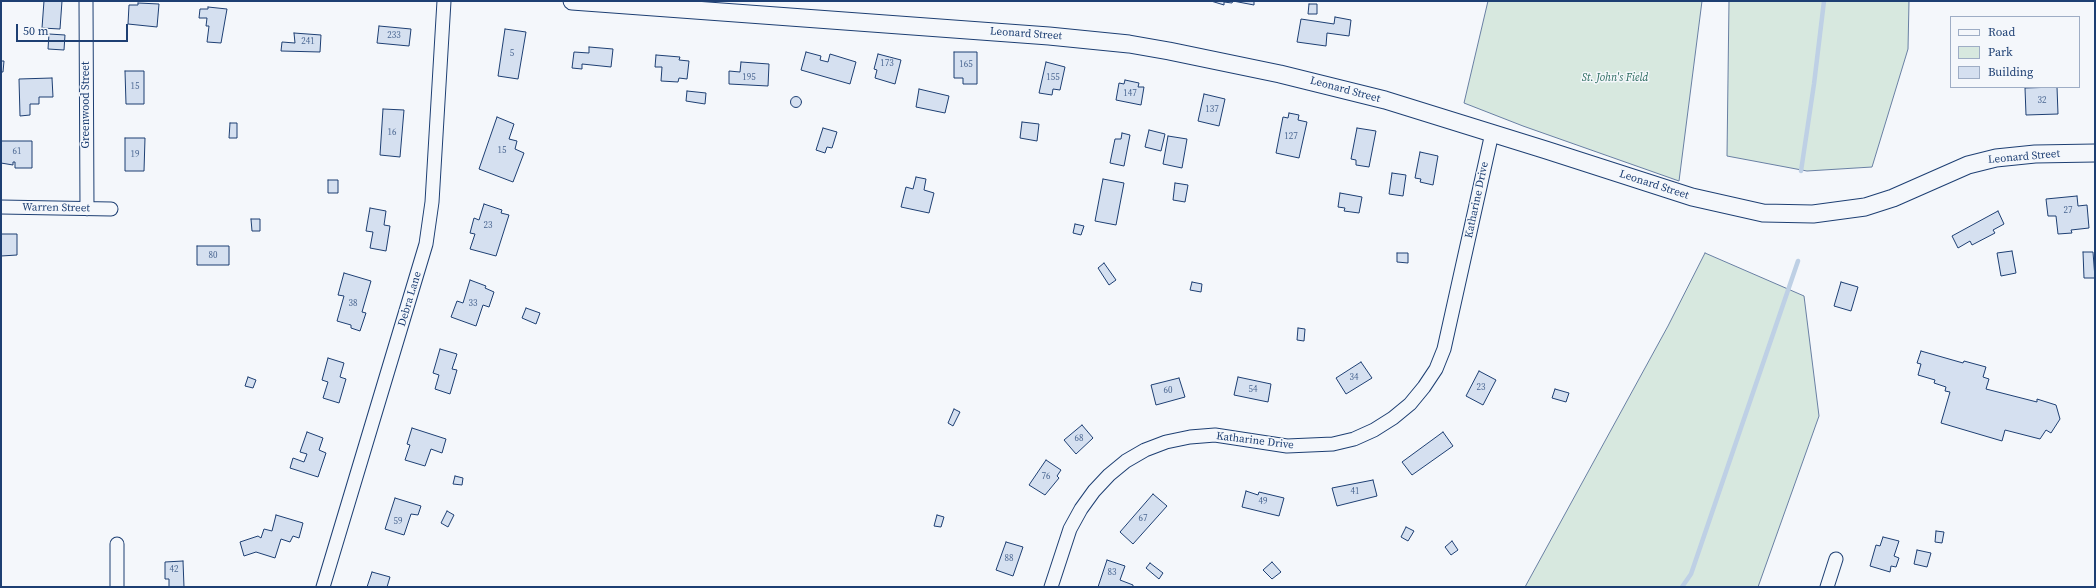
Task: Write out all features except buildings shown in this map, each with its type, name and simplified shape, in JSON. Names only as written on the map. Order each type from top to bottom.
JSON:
[{"type":"street","name":"Greenwood Street","points":[[86,1],[87,209]]},
{"type":"street","name":"Debra Lane","points":[[323,587],[426,244],[432,202],[444,1]]},
{"type":"street","name":"Leonard Street","points":[[572,1],[1012,33],[1129,44],[1206,58],[1315,82],[1385,100],[1698,199],[1748,211],[1780,215],[1825,213],[1872,205],[1893,198],[1940,176],[1983,160],[2029,155],[2095,153]]},
{"type":"street","name":"Katharine Drive","points":[[1050,587],[1070,528],[1081,509],[1094,491],[1109,475],[1126,461],[1145,450],[1166,442],[1190,437],[1215,436],[1288,446],[1333,444],[1354,439],[1374,430],[1393,418],[1410,404],[1428,381],[1444,349],[1492,133]]},
{"type":"street","name":"Warren Street","points":[[1,207],[111,209]]},
{"type":"street","points":[[116,544],[117,587]]},
{"type":"street","points":[[1827,587],[1836,559]]},
{"type":"green space","name":"St. John's Field","points":[[1488,1],[1702,1],[1679,181],[1523,126],[1464,103]]},
{"type":"green space","points":[[1729,1],[1909,1],[1908,49],[1872,167],[1807,171],[1727,156]]},
{"type":"green space","points":[[1705,253],[1804,296],[1819,416],[1758,587],[1525,587],[1668,326]]},
{"type":"waterway","points":[[1801,171],[1814,84],[1824,1]]},
{"type":"waterway","points":[[1682,587],[1691,574],[1798,261]]}]
